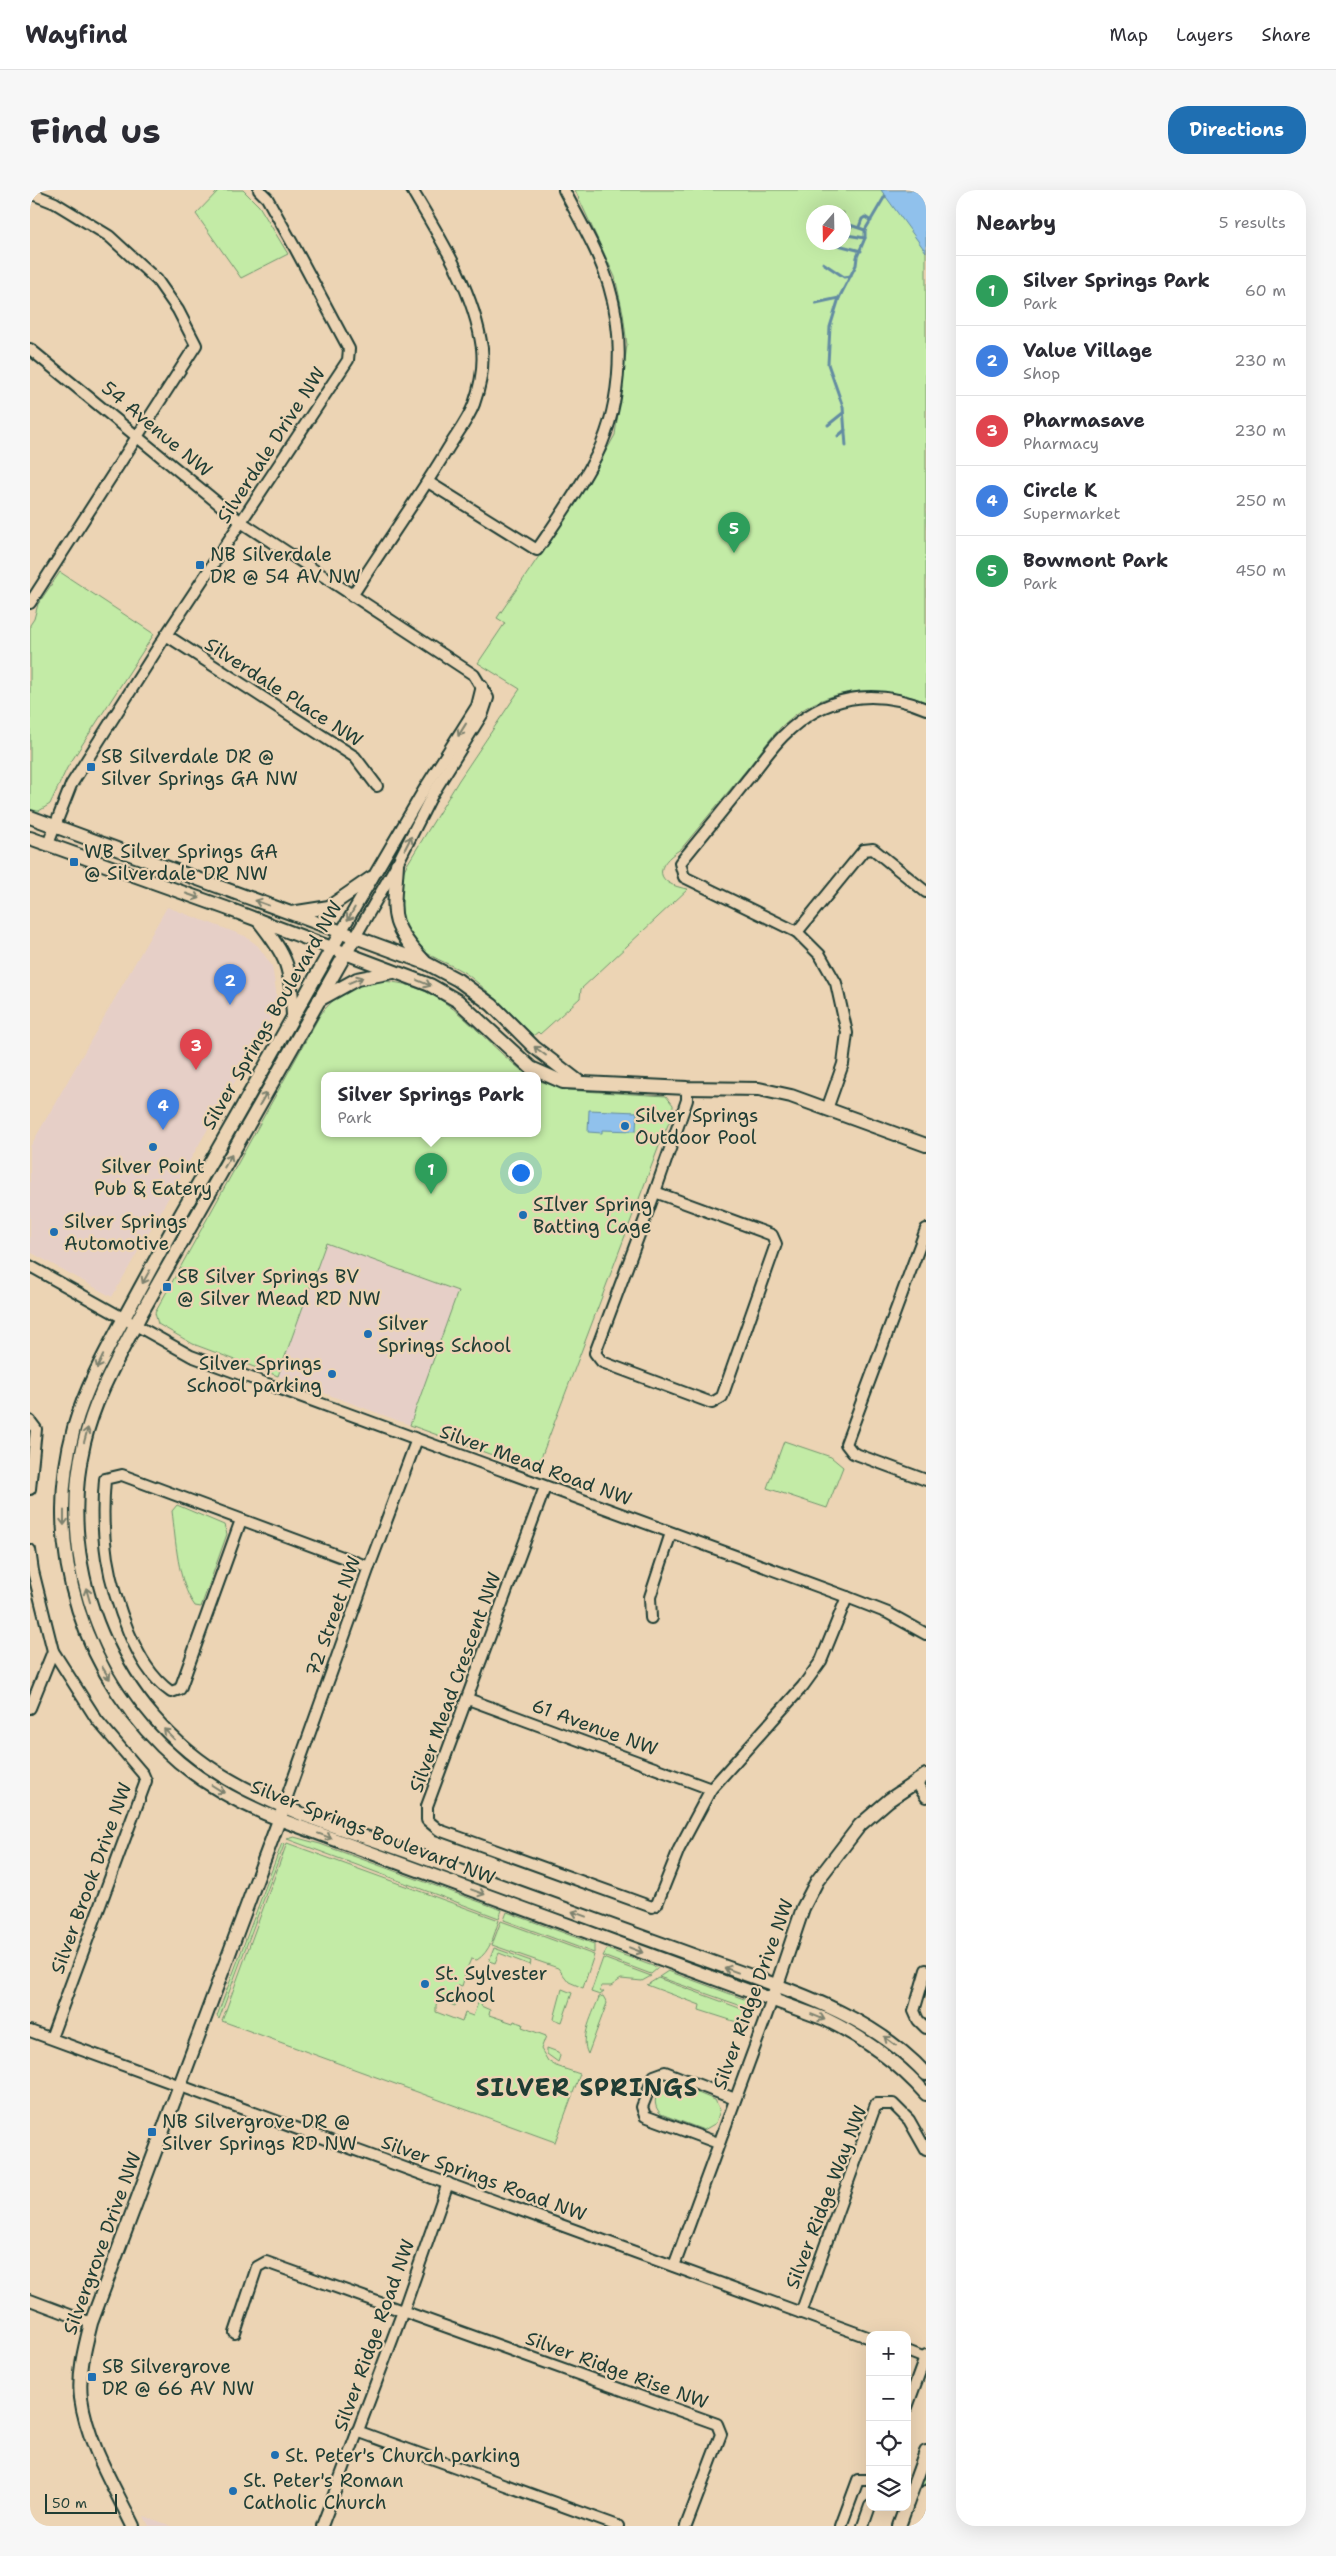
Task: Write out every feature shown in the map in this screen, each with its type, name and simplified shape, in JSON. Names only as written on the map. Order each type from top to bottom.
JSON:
[{"type":"street","name":"Silverdale Drive NW","points":[[48,844],[71,785],[166,635],[348,360],[349,349],[267,198],[259,190]]},
{"type":"street","points":[[352,596],[428,482],[474,405],[482,377],[482,350],[469,298],[438,234],[412,190]]},
{"type":"street","points":[[428,482],[537,550],[593,462],[612,409],[618,377],[619,344],[609,286],[596,252],[564,190]]},
{"type":"street","points":[[30,193],[55,203],[109,236],[157,280],[178,310],[196,345],[30,603]]},
{"type":"street","name":"54 Avenue NW","points":[[31,353],[137,435],[241,522],[474,675],[483,687]]},
{"type":"street","name":"Silverdale Place NW","points":[[166,635],[355,757],[376,786]]},
{"type":"street","name":"Silver Springs Boulevard NW","points":[[483,687],[488,698],[483,713],[432,794],[397,864],[135,1325],[103,1386],[89,1427],[81,1459],[76,1525],[79,1556],[91,1607],[103,1638],[121,1672],[142,1703],[167,1732],[195,1756],[226,1778],[284,1805],[777,1986],[842,2012],[868,2026],[893,2043],[926,2074]]},
{"type":"street","name":"Silver Springs Boulevard NW","points":[[483,687],[478,706],[372,878],[293,1016],[123,1319],[103,1356],[85,1396],[70,1446],[63,1521],[71,1583],[78,1609],[100,1664],[126,1705],[151,1735],[180,1762],[216,1788],[279,1819],[825,2019],[864,2040],[900,2067],[926,2094]]},
{"type":"street","points":[[827,1109],[843,1064],[847,1034],[844,1012],[836,983],[824,962],[796,932],[684,877],[680,863],[784,736],[819,708],[845,700],[874,696],[904,700],[926,710]]},
{"type":"street","points":[[30,817],[426,963],[458,980],[492,1005],[534,1046],[578,1081]]},
{"type":"street","points":[[30,838],[258,920],[430,985],[458,1001],[530,1068],[539,1072]]},
{"type":"street","points":[[796,932],[864,850],[873,849],[926,892]]},
{"type":"street","points":[[397,864],[393,897],[397,923],[403,937],[426,963]]},
{"type":"street","points":[[290,913],[329,907],[372,878]]},
{"type":"street","points":[[258,920],[279,947],[289,968],[293,1016]]},
{"type":"street","points":[[319,1000],[357,979],[396,972]]},
{"type":"street","points":[[541,1073],[563,1082],[578,1081],[687,1088],[759,1088],[791,1096],[926,1145]]},
{"type":"street","points":[[654,1192],[772,1234],[776,1244],[722,1397],[712,1403],[602,1362],[595,1353],[687,1100],[687,1088]]},
{"type":"street","points":[[926,1229],[846,1444],[854,1454],[926,1480]]},
{"type":"street","name":"Silver Mead Road NW","points":[[30,1266],[191,1356],[888,1612],[926,1634]]},
{"type":"street","points":[[30,1421],[36,1429],[30,1489]]},
{"type":"street","name":"72 Street NW","points":[[284,1805],[417,1439]]},
{"type":"street","points":[[241,1520],[180,1689],[171,1692],[158,1682],[141,1656],[115,1600],[105,1549],[102,1513],[105,1479],[122,1475],[369,1567]]},
{"type":"street","name":"Silver Mead Crescent NW","points":[[545,1487],[427,1806],[426,1820],[439,1830],[652,1907],[657,1904],[679,1849],[711,1789],[803,1686],[821,1661],[847,1597]]},
{"type":"street","points":[[651,1618],[650,1598],[671,1533]]},
{"type":"street","name":"Silver Brook Drive NW","points":[[30,1550],[31,1570],[53,1651],[97,1720],[143,1774],[146,1781],[51,2038]]},
{"type":"street","points":[[30,1708],[53,1651]]},
{"type":"street","name":"61 Avenue NW","points":[[468,1699],[711,1789]]},
{"type":"street","points":[[921,1779],[926,1797]]},
{"type":"street","name":"Silver Ridge Drive NW","points":[[674,2266],[772,2000],[803,1908],[817,1881],[860,1825],[889,1800],[921,1779]]},
{"type":"street","name":"Silvergrove Drive NW","points":[[133,2526],[94,2443],[81,2398],[81,2372],[91,2323],[284,1805]]},
{"type":"street","points":[[926,1970],[914,2011],[918,2020],[926,2028]]},
{"type":"street","name":"Silver Springs Road NW","points":[[30,2031],[866,2336]]},
{"type":"street","points":[[718,2143],[645,2116],[642,2108],[654,2076],[665,2072],[735,2099]]},
{"type":"street","name":"Silver Ridge Way NW","points":[[801,2312],[876,2104],[893,2104],[909,2120],[926,2150]]},
{"type":"street","name":"Silver Ridge Road NW","points":[[322,2526],[448,2183]]},
{"type":"street","name":"Silver Ridge Rise NW","points":[[235,2333],[257,2267],[266,2262],[717,2424],[721,2434],[686,2526]]},
{"type":"street","points":[[30,2300],[91,2323]]},
{"type":"street","points":[[911,2352],[925,2356],[911,2396]]},
{"type":"street","points":[[357,2431],[618,2526]]},
{"type":"street","points":[[911,2495],[926,2452]]},
{"type":"street","points":[[841,2526],[858,2480],[866,2480]]},
{"type":"street","points":[[914,2526],[926,2492]]},
{"type":"street","points":[[863,2526],[868,2511]]},
{"type":"street","points":[[899,2526],[905,2511]]},
{"type":"shaded area","points":[[167,907],[245,936],[258,946],[272,966],[277,997],[270,1020],[112,1297],[30,1252],[30,1147]]},
{"type":"shaded area","name":"Silver Springs School","points":[[326,1243],[458,1291],[410,1425],[278,1376]]},
{"type":"shaded area","points":[[144,2516],[172,2526],[149,2526]]},
{"type":"green space","points":[[219,190],[243,190],[259,206],[288,254],[241,278],[196,214]]},
{"type":"green space","points":[[575,190],[884,190],[926,248],[926,702],[888,692],[849,692],[813,704],[796,714],[776,732],[681,849],[672,855],[662,868],[664,879],[677,887],[688,889],[581,989],[580,998],[540,1034],[538,1032],[533,1036],[502,1004],[468,975],[426,953],[413,941],[407,932],[400,911],[400,889],[405,868],[459,780],[520,689],[478,663],[505,623],[497,618],[586,487],[615,435],[627,345],[623,313],[615,277]]},
{"type":"green space","points":[[60,572],[154,634],[67,768],[50,804],[39,811],[30,811],[30,625],[34,619],[38,604]]},
{"type":"green space","points":[[371,981],[398,983],[420,989],[458,1013],[524,1072],[321,1072],[321,1137],[541,1137],[541,1081],[566,1090],[666,1096],[673,1105],[673,1113],[536,1471],[410,1425],[458,1291],[326,1243],[278,1376],[193,1344],[158,1324],[155,1313],[320,1015],[342,994]]},
{"type":"green space","points":[[258,1086],[263,1088],[232,1141],[229,1143]]},
{"type":"green space","points":[[784,1441],[831,1457],[843,1467],[827,1508],[767,1488]]},
{"type":"green space","points":[[69,1471],[74,1472],[82,1586],[159,1728],[155,1731],[124,1697],[87,1624],[69,1551]]},
{"type":"green space","points":[[177,1505],[224,1525],[227,1534],[201,1607],[195,1606],[189,1596],[181,1573],[172,1511]]},
{"type":"green space","points":[[294,1837],[320,1844],[502,1910],[499,1918],[287,1839]]},
{"type":"green space","points":[[282,1843],[284,1845],[219,2019],[217,2016]]},
{"type":"green space","name":"St. Sylvester School","points":[[287,1843],[499,1920],[491,1943],[485,1952],[477,1960],[471,1959],[462,1986],[459,1985],[457,1988],[460,1990],[455,2006],[439,1999],[436,2005],[436,2012],[462,2022],[465,2013],[473,2016],[480,1998],[484,1999],[481,2006],[490,2010],[489,2015],[513,2023],[514,2021],[523,2024],[522,2027],[546,2036],[541,2049],[548,2061],[556,2066],[580,2074],[555,2142],[222,2021]]},
{"type":"green space","points":[[439,1869],[618,1932],[617,1937],[438,1874]]},
{"type":"green space","points":[[507,1912],[594,1944],[594,1953],[504,1920]]},
{"type":"green space","points":[[501,1921],[594,1955],[583,1988],[569,1982],[558,1968],[492,1945]]},
{"type":"green space","points":[[494,1948],[531,1961],[530,1965],[499,1953],[495,1963],[489,1961]]},
{"type":"green space","points":[[607,1949],[658,1968],[651,1974],[603,1956]]},
{"type":"green space","points":[[603,1958],[651,1976],[642,1981],[621,1979],[611,1986],[601,1986],[600,1992],[604,1992],[600,1995],[591,1992]]},
{"type":"green space","points":[[668,1971],[752,2002],[750,2009],[659,1977]]},
{"type":"green space","points":[[658,1978],[750,2012],[746,2025],[699,2010],[700,2005],[647,1985]]},
{"type":"green space","points":[[562,1989],[572,1993],[562,2022],[554,2019]]},
{"type":"green space","points":[[603,1996],[607,2003],[588,2054],[585,2040],[586,2033],[599,1997]]},
{"type":"green space","points":[[547,2048],[558,2052],[560,2056],[558,2062],[547,2054]]},
{"type":"green space","points":[[667,2084],[676,2084],[715,2100],[720,2110],[716,2123],[704,2130],[661,2114],[655,2102],[657,2094]]},
{"type":"green space","points":[[926,2464],[926,2482],[910,2526],[903,2526],[909,2511],[911,2511],[911,2504]]},
{"type":"water","points":[[881,190],[926,190],[926,252]]},
{"type":"water","points":[[589,1110],[637,1112],[636,1131],[602,1130],[602,1133],[588,1132]]},
{"type":"waterway","points":[[846,446],[843,407],[828,364],[830,327],[839,298],[856,265],[857,257],[865,238],[865,230],[885,196]]},
{"type":"waterway","points":[[859,227],[862,219],[865,217],[871,221]]},
{"type":"waterway","points":[[851,225],[865,230]]},
{"type":"waterway","points":[[851,236],[865,238]]},
{"type":"waterway","points":[[851,248],[861,251]]},
{"type":"waterway","points":[[823,263],[844,277],[851,276]]},
{"type":"waterway","points":[[816,303],[839,298]]},
{"type":"waterway","points":[[828,425],[843,413]]},
{"type":"waterway","points":[[838,436],[845,430]]},
{"type":"place","name":"Bowmont Park","points":[[734,553]]},
{"type":"place","name":"NB Silverdale DR @ 54 AV NW","points":[[200,565]]},
{"type":"place","name":"SB Silverdale DR @ Silver Springs GA NW","points":[[91,767]]},
{"type":"place","name":"WB Silver Springs GA @ Silverdale DR NW","points":[[74,862]]},
{"type":"place","name":"Value Village","points":[[230,1005]]},
{"type":"place","name":"Pharmasave","points":[[196,1070]]},
{"type":"place","name":"Silver Springs Outdoor Pool","points":[[625,1126]]},
{"type":"place","name":"Circle K","points":[[163,1130]]},
{"type":"place","name":"Silver Point Pub & Eatery","points":[[153,1147]]},
{"type":"place","name":"Silver Springs Park","points":[[431,1194]]},
{"type":"place","name":"SIlver Spring Batting Cage","points":[[523,1215]]},
{"type":"place","name":"Silver Springs Automotive","points":[[54,1232]]},
{"type":"place","name":"SB Silver Springs BV @ Silver Mead RD NW","points":[[167,1287]]},
{"type":"place","name":"Silver Springs School","points":[[368,1334]]},
{"type":"place","name":"Silver Springs School parking","points":[[332,1374]]},
{"type":"place","name":"St. Sylvester School","points":[[425,1984]]},
{"type":"place","name":"NB Silvergrove DR @ Silver Springs RD NW","points":[[152,2132]]},
{"type":"place","name":"SB Silvergrove DR @ 66 AV NW","points":[[92,2377]]},
{"type":"place","name":"St. Peter's Church parking","points":[[275,2455]]},
{"type":"place","name":"St. Peter's Roman Catholic Church","points":[[233,2491]]},
{"type":"district","name":"SILVER SPRINGS","points":[[587,2088]]}]
